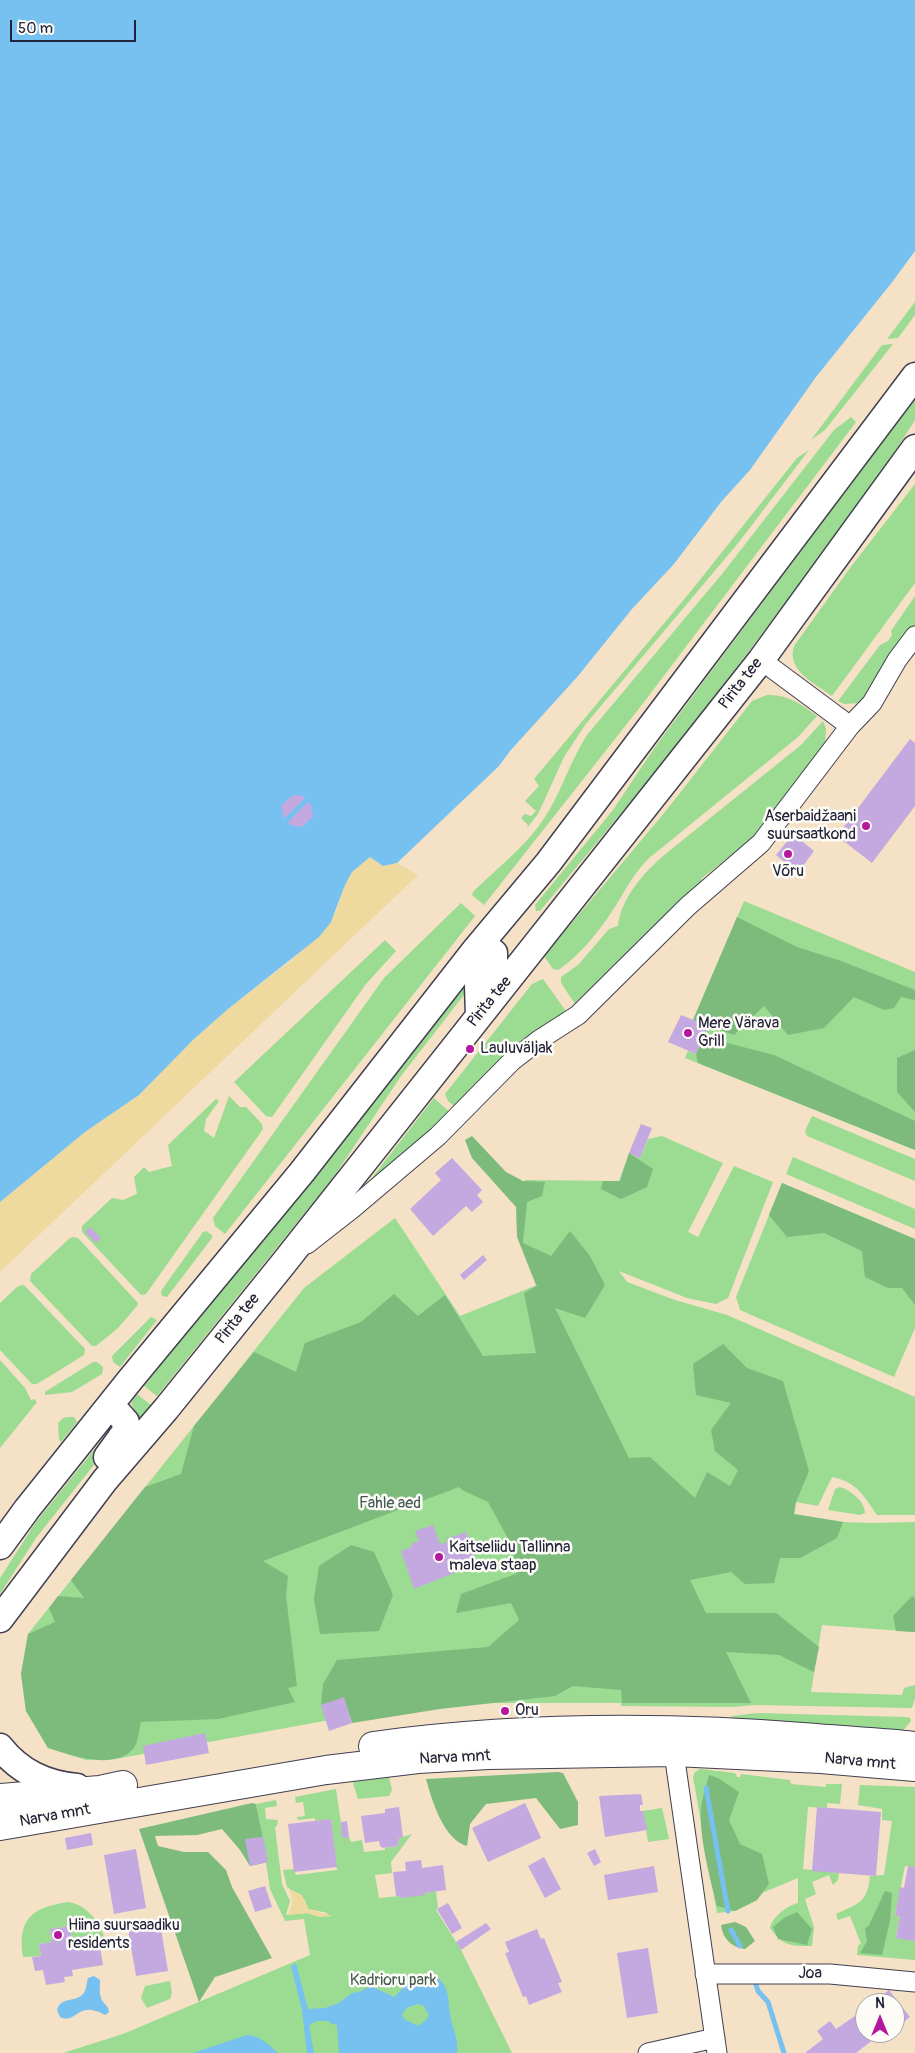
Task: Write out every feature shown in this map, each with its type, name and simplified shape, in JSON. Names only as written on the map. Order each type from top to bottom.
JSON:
[{"type":"main road","points":[[0,1546],[107,1409],[302,1172],[476,949],[548,863],[915,376]]},
{"type":"main road","name":"Pirita tee","points":[[0,1620],[105,1480],[166,1409],[283,1264],[761,660],[915,448]]},
{"type":"main road","points":[[548,863],[544,887],[526,910],[527,918],[535,924],[553,923]]},
{"type":"main road","points":[[476,949],[488,948],[494,953],[494,964],[478,985],[479,1016]]},
{"type":"main road","points":[[105,1480],[108,1456],[125,1432],[126,1422],[119,1414],[107,1409]]},
{"type":"main road","name":"Narva mnt","points":[[0,1798],[100,1790],[322,1752],[444,1736],[582,1730],[821,1759],[915,1767]]},
{"type":"main road","name":"Narva mnt","points":[[0,1826],[326,1770],[403,1761],[674,1741],[792,1736],[915,1746]]},
{"type":"main road","points":[[0,1747],[23,1770],[44,1781],[100,1790]]},
{"type":"street","points":[[283,1264],[354,1208],[438,1136],[512,1061],[539,1040],[578,1015],[688,906],[761,843],[850,726],[872,703],[897,660],[915,636]]},
{"type":"street","points":[[761,660],[850,726]]},
{"type":"street","points":[[648,2053],[716,2046],[674,1741]]},
{"type":"street","name":"Joa","points":[[705,1974],[830,1974],[915,1982]]},
{"type":"green space","points":[[915,302],[915,315],[898,338],[887,339]]},
{"type":"green space","points":[[893,344],[825,430],[811,440],[882,345]]},
{"type":"green space","points":[[915,398],[915,420],[874,484],[707,707],[540,911],[536,911],[535,905],[613,810],[655,747]]},
{"type":"green space","points":[[851,417],[856,422],[641,706],[484,905],[472,895],[473,892],[536,830],[555,800],[587,735],[722,574],[834,430]]},
{"type":"green space","points":[[809,450],[739,542],[585,725],[564,757],[538,814],[527,828],[528,825],[521,818],[525,814],[531,816],[536,811],[525,801],[539,786],[534,779],[691,591],[797,458]]},
{"type":"green space","points":[[915,484],[915,583],[832,696],[798,670],[794,663],[794,646],[850,568]]},
{"type":"green space","points":[[915,596],[915,630],[876,685],[860,703],[844,704],[838,701],[880,645],[888,641],[892,635],[891,631]]},
{"type":"green space","points":[[767,695],[787,698],[817,716],[798,737],[648,859],[632,879],[594,937],[566,964],[558,970],[553,969],[544,956],[665,812],[752,701]]},
{"type":"green space","points":[[823,721],[826,729],[825,743],[765,823],[746,844],[702,878],[699,886],[577,1007],[561,983],[561,977],[578,965],[609,929],[618,926],[623,906],[634,887],[663,856],[801,745]]},
{"type":"green space","points":[[744,901],[915,972],[915,1150],[685,1058],[688,1051],[696,1054],[708,1026],[693,1020]]},
{"type":"green space","points":[[461,903],[475,916],[225,1234],[215,1226],[213,1218],[384,978]]},
{"type":"green space","points":[[737,917],[797,947],[841,961],[915,990],[915,1000],[901,997],[894,1008],[884,1010],[854,997],[824,1028],[788,1035],[764,1006],[734,1035],[693,1020]]},
{"type":"green space","points":[[385,940],[396,951],[366,984],[272,1117],[266,1116],[234,1082]]},
{"type":"green space","points":[[480,964],[484,969],[401,1076],[333,1178],[157,1396],[144,1386]]},
{"type":"green space","points":[[543,979],[568,1014],[457,1109],[448,1101],[445,1094],[532,984]]},
{"type":"green space","points":[[704,1037],[774,1055],[915,1121],[915,1150],[698,1063],[696,1054]]},
{"type":"green space","points":[[915,1050],[915,1112],[897,1092],[897,1058]]},
{"type":"green space","points":[[229,1096],[240,1107],[246,1107],[262,1124],[263,1129],[146,1294],[141,1295],[82,1232],[82,1226],[112,1198],[123,1200],[137,1194],[134,1177],[144,1167],[149,1172],[172,1166],[168,1145],[216,1099],[219,1101],[206,1119],[204,1131],[214,1138]]},
{"type":"green space","points":[[434,1098],[452,1114],[360,1193]]},
{"type":"green space","points":[[812,1116],[915,1159],[915,1181],[807,1136],[805,1131]]},
{"type":"green space","name":"Fahle aed","points":[[472,1136],[506,1172],[523,1181],[545,1182],[542,1196],[527,1202],[523,1243],[551,1256],[570,1231],[590,1256],[605,1285],[585,1318],[555,1308],[629,1458],[650,1457],[695,1498],[707,1472],[730,1486],[738,1470],[715,1451],[711,1430],[731,1403],[696,1395],[693,1364],[723,1344],[747,1368],[783,1381],[809,1471],[796,1502],[794,1514],[843,1522],[837,1538],[800,1558],[780,1558],[774,1583],[745,1584],[731,1572],[690,1580],[706,1613],[776,1613],[819,1647],[814,1672],[779,1655],[726,1652],[751,1703],[622,1703],[621,1690],[573,1686],[555,1696],[440,1709],[352,1723],[344,1698],[321,1705],[323,1684],[337,1660],[488,1647],[519,1620],[511,1603],[456,1613],[461,1594],[518,1573],[511,1544],[488,1502],[459,1487],[263,1561],[288,1576],[286,1596],[297,1686],[288,1688],[295,1702],[218,1719],[141,1722],[133,1749],[125,1756],[115,1759],[92,1759],[48,1748],[26,1711],[21,1674],[28,1634],[55,1622],[49,1608],[58,1596],[84,1598],[71,1580],[145,1487],[181,1474],[194,1426],[254,1352],[296,1372],[305,1343],[361,1322],[394,1294],[418,1316],[445,1295],[483,1356],[536,1353],[524,1293],[538,1285],[536,1285],[517,1237],[516,1207],[472,1158],[465,1140]]},
{"type":"green space","name":"Fahle aed","points":[[662,1136],[723,1163],[688,1232],[698,1237],[734,1166],[773,1182],[728,1298],[716,1304],[687,1298],[619,1271],[627,1282],[675,1300],[727,1315],[915,1397],[915,1515],[877,1515],[859,1490],[848,1482],[832,1477],[818,1506],[796,1502],[794,1514],[843,1522],[915,1522],[915,1632],[822,1625],[811,1692],[902,1695],[904,1688],[915,1685],[915,1698],[912,1708],[756,1705],[731,1707],[621,1706],[621,1703],[423,1703],[121,1758],[86,1760],[48,1748],[26,1711],[21,1674],[28,1634],[304,1288],[395,1218],[460,1316],[542,1283],[523,1243],[525,1180],[619,1181],[629,1153],[640,1158],[648,1139]]},
{"type":"green space","points":[[629,1153],[653,1169],[647,1187],[621,1199],[601,1189],[603,1181],[620,1181]]},
{"type":"green space","points":[[793,1157],[915,1209],[915,1229],[786,1174]]},
{"type":"green space","points":[[782,1183],[915,1239],[915,1328],[894,1377],[740,1310],[736,1297]]},
{"type":"green space","points":[[782,1183],[915,1239],[915,1305],[902,1288],[888,1288],[865,1277],[862,1251],[824,1233],[787,1237],[769,1215]]},
{"type":"green space","points":[[206,1231],[212,1235],[212,1238],[167,1297],[162,1296],[161,1291],[203,1232]]},
{"type":"green space","points":[[73,1237],[78,1238],[138,1303],[118,1328],[96,1346],[92,1346],[30,1281],[31,1274]]},
{"type":"green space","points":[[22,1285],[85,1349],[84,1355],[37,1384],[32,1384],[0,1350],[0,1303],[17,1287]]},
{"type":"green space","points":[[151,1317],[157,1320],[120,1367],[113,1362],[112,1356]]},
{"type":"green space","points":[[0,1360],[25,1388],[31,1400],[34,1399],[37,1402],[0,1448]]},
{"type":"green space","points":[[93,1362],[97,1362],[103,1367],[102,1374],[72,1392],[45,1395],[45,1392]]},
{"type":"green space","points":[[137,1394],[151,1405],[141,1418],[139,1418],[131,1403]]},
{"type":"green space","points":[[74,1417],[77,1422],[61,1442],[59,1440],[58,1423],[63,1418]]},
{"type":"green space","points":[[110,1430],[113,1431],[112,1442],[36,1538],[0,1594],[0,1578],[36,1522]]},
{"type":"green space","points":[[840,1487],[860,1500],[865,1513],[860,1515],[828,1510],[835,1489]]},
{"type":"green space","points":[[351,1545],[374,1552],[393,1595],[379,1631],[320,1634],[314,1599],[319,1566]]},
{"type":"green space","points":[[912,1596],[915,1598],[915,1632],[896,1631],[893,1616]]},
{"type":"green space","points":[[757,1713],[905,1717],[910,1718],[911,1721],[901,1733],[731,1720],[732,1716]]},
{"type":"green space","points":[[700,1769],[735,1773],[737,1777],[740,1777],[741,1774],[790,1780],[791,1784],[826,1787],[826,1784],[842,1784],[840,1804],[827,1803],[827,1808],[808,1807],[803,1869],[839,1873],[838,1880],[833,1885],[829,1875],[812,1882],[816,1894],[805,1899],[814,1927],[812,1946],[788,1944],[779,1939],[770,1928],[781,1912],[798,1903],[798,1878],[762,1893],[757,1900],[735,1911],[717,1913],[693,1777],[695,1772]]},
{"type":"green space","points":[[563,1773],[578,1802],[578,1825],[560,1829],[536,1798],[486,1804],[470,1824],[467,1846],[452,1836],[440,1819],[426,1779]]},
{"type":"green space","points":[[709,1775],[718,1778],[739,1792],[729,1820],[740,1844],[762,1854],[769,1884],[757,1900],[735,1911],[717,1906],[706,1858],[701,1810]]},
{"type":"green space","points":[[389,1776],[392,1790],[389,1796],[358,1799],[353,1783],[356,1780]]},
{"type":"green space","points":[[860,1785],[915,1787],[915,1867],[905,1866],[895,1915],[900,1916],[896,1937],[915,1941],[915,1960],[857,1955],[858,1945],[861,1944],[850,1916],[838,1920],[836,1914],[850,1908],[864,1897],[869,1885],[870,1876],[884,1875],[892,1821],[882,1820],[882,1809],[858,1805]]},
{"type":"green space","name":"Kadrioru park","points":[[336,1789],[343,1837],[349,1837],[351,1842],[362,1840],[364,1852],[385,1850],[385,1848],[398,1846],[399,1838],[412,1834],[391,1862],[392,1873],[375,1875],[379,1898],[400,1896],[400,1898],[436,1891],[438,1908],[436,1910],[461,1950],[512,2053],[63,2053],[123,2034],[310,1955],[304,1919],[285,1921],[270,1889],[266,1863],[268,1862],[256,1804],[276,1800],[277,1806],[265,1808],[266,1819],[278,1820],[275,1827],[282,1884],[290,1901],[286,1915],[307,1913],[320,1917],[328,1913],[308,1909],[305,1900],[287,1887],[283,1870],[294,1869],[296,1875],[337,1870],[331,1819],[315,1821],[315,1818],[298,1820],[297,1817],[305,1816],[303,1802],[296,1803],[295,1797]]},
{"type":"green space","points":[[252,1803],[256,1804],[268,1862],[250,1866],[240,1850],[222,1829],[197,1835],[155,1836],[158,1846],[184,1852],[208,1852],[226,1870],[232,1887],[272,1958],[215,1977],[199,2002],[139,1829]]},
{"type":"green space","points":[[662,1808],[669,1839],[648,1842],[643,1811]]},
{"type":"green space","points":[[885,1891],[892,1893],[890,1921],[882,1955],[860,1953],[867,1941],[865,1929],[869,1925]]},
{"type":"green space","points":[[69,1902],[89,1912],[102,1931],[107,1946],[91,1949],[88,1936],[72,1938],[70,1926],[50,1929],[52,1942],[39,1944],[41,1956],[23,1957],[22,1933],[30,1917],[45,1907]]},
{"type":"green space","points":[[797,1912],[812,1929],[807,1945],[778,1939],[773,1927],[784,1918]]},
{"type":"green space","points":[[735,1922],[746,1927],[755,1941],[745,1949],[732,1944],[724,1934],[721,1925]]},
{"type":"green space","points":[[170,1981],[172,1992],[170,1999],[147,2008],[141,1998],[145,1986]]},
{"type":"sand","points":[[370,857],[383,866],[397,863],[418,875],[0,1272],[0,1202],[85,1132],[139,1095],[194,1039],[228,1009],[293,959],[335,914],[345,885],[352,872]]},
{"type":"sand","points":[[289,1889],[302,1895],[308,1909],[333,1916],[320,1917],[307,1913],[288,1915],[293,1900]]},
{"type":"water","points":[[0,0],[915,0],[915,251],[816,377],[750,470],[721,502],[674,564],[632,609],[578,676],[510,751],[499,766],[397,863],[383,866],[370,857],[352,872],[331,922],[319,937],[228,1009],[194,1039],[139,1095],[85,1132],[0,1202]]},
{"type":"water","points":[[296,1963],[308,2009],[325,2008],[339,2003],[352,1993],[371,1986],[394,1997],[408,1983],[420,1984],[423,1974],[435,1976],[444,1985],[447,1993],[457,2043],[457,2053],[339,2053],[337,2025],[329,2021],[316,2021],[309,2026],[314,2053],[307,2053],[302,2010],[291,1966]],"holes":[[[418,2004],[424,2006],[429,2015],[418,2026],[404,2019],[402,2014],[408,2007]]]},
{"type":"water","points":[[94,1976],[100,1980],[101,1998],[109,2012],[105,2015],[89,2010],[66,2019],[60,2017],[57,2010],[59,2006],[65,2001],[80,1997],[85,1990],[88,1978]]},
{"type":"water","points":[[247,2035],[260,2039],[278,2053],[193,2053]]},
{"type":"building","points":[[910,739],[915,743],[915,806],[872,863],[837,836]]},
{"type":"building","points":[[293,795],[305,798],[284,819],[281,806]]},
{"type":"building","points":[[308,802],[311,805],[313,816],[302,827],[290,825],[288,822]]},
{"type":"building","points":[[793,834],[814,851],[798,873],[776,855]]},
{"type":"building","points":[[681,1015],[708,1026],[696,1054],[668,1042]]},
{"type":"building","points":[[641,1124],[652,1128],[640,1158],[629,1153]]},
{"type":"building","points":[[452,1158],[482,1190],[477,1195],[483,1202],[472,1212],[466,1206],[433,1236],[410,1209],[441,1180],[435,1173]]},
{"type":"building","points":[[90,1227],[101,1238],[96,1243],[85,1232]]},
{"type":"building","points":[[483,1255],[487,1260],[464,1280],[460,1275]]},
{"type":"building","name":"Kaitseliidu Tallinna maleva staap","points":[[433,1525],[440,1544],[448,1542],[446,1539],[466,1532],[477,1564],[414,1589],[401,1551],[412,1547],[411,1544],[419,1541],[415,1531]]},
{"type":"building","points":[[344,1697],[352,1723],[329,1731],[321,1705]]},
{"type":"building","points":[[205,1733],[209,1753],[146,1765],[143,1746]]},
{"type":"building","points":[[641,1794],[643,1805],[640,1805],[640,1811],[643,1811],[647,1830],[605,1837],[599,1796]]},
{"type":"building","points":[[525,1803],[541,1838],[488,1862],[472,1828]]},
{"type":"building","points":[[399,1807],[403,1837],[399,1838],[398,1846],[383,1848],[380,1846],[379,1841],[365,1843],[361,1816],[385,1813],[385,1809]]},
{"type":"building","points":[[817,1807],[881,1812],[876,1876],[812,1871]]},
{"type":"building","points":[[331,1819],[337,1867],[294,1872],[288,1824]]},
{"type":"building","points":[[347,1821],[349,1837],[342,1838],[341,1822]]},
{"type":"building","points":[[91,1833],[93,1845],[67,1850],[65,1838]]},
{"type":"building","points":[[263,1837],[268,1862],[250,1866],[245,1839]]},
{"type":"building","points":[[136,1849],[146,1908],[114,1914],[104,1855]]},
{"type":"building","points":[[595,1849],[601,1862],[594,1866],[587,1853]]},
{"type":"building","points":[[544,1857],[561,1889],[545,1898],[528,1866]]},
{"type":"building","points":[[421,1860],[422,1868],[443,1865],[446,1890],[400,1898],[400,1896],[396,1896],[393,1872],[406,1871],[405,1862]]},
{"type":"building","points":[[654,1866],[658,1892],[608,1900],[604,1875]]},
{"type":"building","points":[[908,1866],[915,1867],[915,1941],[896,1938],[900,1916],[895,1916],[900,1887],[904,1888]]},
{"type":"building","points":[[265,1886],[272,1907],[255,1912],[248,1891]]},
{"type":"building","points":[[448,1903],[462,1928],[452,1934],[437,1909]]},
{"type":"building","points":[[160,1923],[168,1971],[136,1976],[128,1929]]},
{"type":"building","points":[[486,1923],[491,1929],[461,1950],[456,1942]]},
{"type":"building","points":[[70,1926],[72,1938],[88,1935],[91,1949],[100,1947],[103,1965],[72,1970],[73,1976],[64,1977],[65,1982],[46,1985],[43,1970],[35,1971],[32,1957],[41,1956],[39,1944],[52,1942],[50,1929]]},
{"type":"building","points":[[537,1929],[541,1939],[544,1938],[562,1982],[558,1983],[562,1992],[529,2005],[526,1996],[523,1997],[505,1953],[509,1952],[505,1942]]},
{"type":"building","points":[[648,1948],[658,2013],[627,2018],[617,1953]]},
{"type":"building","points":[[905,2011],[910,2017],[905,2021]]},
{"type":"building","points":[[855,2016],[855,2043],[869,2043],[856,2053],[805,2053],[823,2039],[817,2031],[830,2021],[836,2029]]},
{"type":"waterway","points":[[706,1788],[728,1911]]},
{"type":"waterway","points":[[731,1930],[740,1946]]},
{"type":"waterway","points":[[754,1978],[758,1991],[768,2002],[784,2053]]},
{"type":"place","name":"Aserbaidžaani suursaatkond","points":[[866,826]]},
{"type":"place","name":"Võru","points":[[788,854]]},
{"type":"place","name":"Mere Värava Grill","points":[[688,1033]]},
{"type":"place","name":"Lauluväljak","points":[[470,1049]]},
{"type":"place","name":"Kaitseliidu Tallinna maleva staap","points":[[439,1557]]},
{"type":"place","name":"Oru","points":[[505,1711]]},
{"type":"place","name":"Hiina suursaadiku residents","points":[[58,1935]]}]
